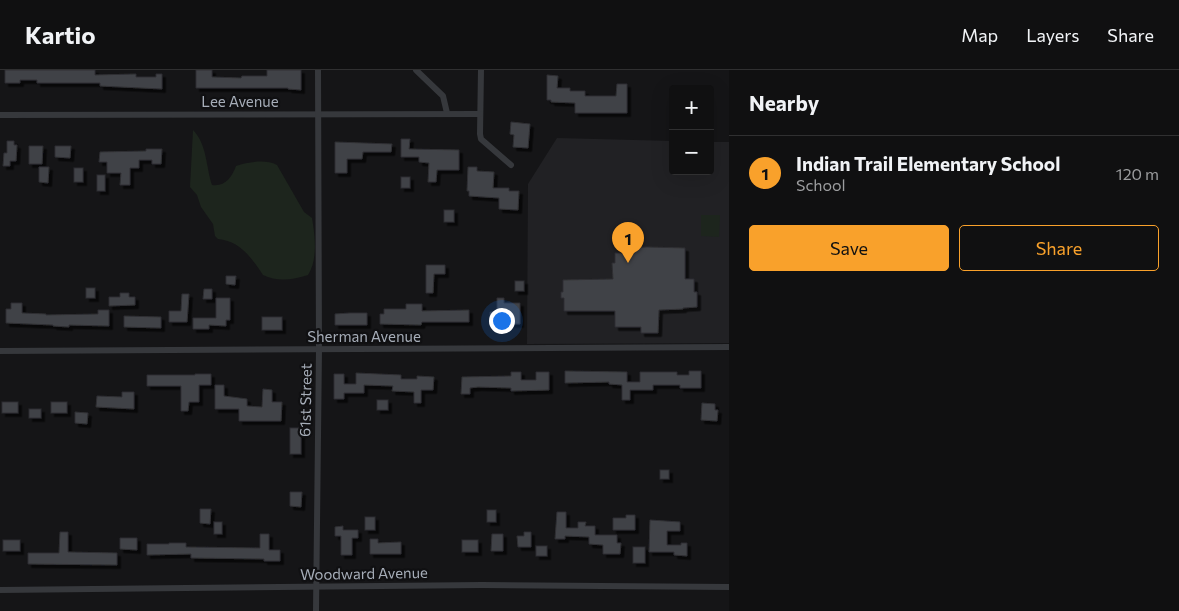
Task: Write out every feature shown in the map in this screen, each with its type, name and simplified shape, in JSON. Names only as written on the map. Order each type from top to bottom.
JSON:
[{"type":"street","name":"61st Street","points":[[316,611],[319,349],[318,70]]},
{"type":"street","points":[[416,70],[443,96],[447,113]]},
{"type":"street","points":[[481,70],[480,134],[482,139],[512,165]]},
{"type":"street","name":"Lee Avenue","points":[[0,115],[480,114]]},
{"type":"street","name":"Sherman Avenue","points":[[0,351],[729,347]]},
{"type":"street","name":"Woodward Avenue","points":[[0,590],[488,585],[729,587]]},
{"type":"shaded area","points":[[193,130],[204,149],[212,185],[224,183],[236,166],[257,162],[277,165],[304,212],[312,218],[315,240],[314,255],[308,275],[285,280],[263,275],[244,251],[233,243],[218,239],[215,236],[213,224],[201,207],[197,195],[190,187]]},
{"type":"shaded area","points":[[557,138],[669,141],[669,175],[714,175],[714,142],[729,142],[729,343],[527,344],[528,184]]},
{"type":"shaded area","points":[[701,215],[720,215],[719,237],[701,236]]},
{"type":"building","points":[[5,70],[95,70],[95,75],[136,74],[136,77],[156,77],[156,74],[162,74],[162,89],[100,86],[100,83],[37,83],[37,80],[20,80],[20,83],[5,83]]},
{"type":"building","points":[[196,70],[212,70],[212,77],[241,78],[242,76],[267,76],[267,70],[301,70],[301,90],[288,88],[196,88]]},
{"type":"building","points":[[547,75],[558,76],[557,88],[570,88],[570,91],[585,91],[585,96],[616,96],[617,84],[627,84],[627,113],[575,113],[575,103],[551,102],[551,100],[547,100]]},
{"type":"building","points":[[511,122],[530,124],[528,148],[513,147],[514,135],[510,134]]},
{"type":"building","points":[[401,139],[410,139],[409,149],[459,150],[459,170],[437,170],[436,182],[428,182],[429,163],[419,162],[419,157],[401,157]]},
{"type":"building","points":[[7,141],[14,141],[14,145],[17,145],[16,161],[10,161],[10,166],[3,166],[4,153],[7,153]]},
{"type":"building","points":[[335,142],[392,144],[391,152],[363,152],[362,159],[347,159],[347,173],[335,173]]},
{"type":"building","points":[[29,146],[43,146],[42,164],[29,164]]},
{"type":"building","points":[[55,146],[71,146],[70,158],[55,157]]},
{"type":"building","points":[[146,149],[162,149],[161,164],[152,164],[152,160],[139,160],[139,168],[130,168],[130,185],[120,185],[121,173],[107,173],[107,162],[99,162],[100,152],[146,151]]},
{"type":"building","points":[[39,167],[49,167],[48,183],[39,182]]},
{"type":"building","points":[[468,167],[477,167],[477,171],[494,172],[493,188],[509,188],[509,191],[519,191],[518,210],[499,209],[499,198],[469,196],[469,191],[467,191]]},
{"type":"building","points":[[74,168],[83,168],[83,182],[74,182]]},
{"type":"building","points":[[97,175],[105,175],[105,191],[97,191]]},
{"type":"building","points":[[401,177],[410,177],[410,188],[401,188]]},
{"type":"building","points":[[444,210],[454,210],[454,222],[444,222]]},
{"type":"building","points":[[626,248],[685,248],[685,279],[694,279],[694,292],[697,292],[697,307],[659,310],[658,333],[641,333],[641,327],[615,327],[615,311],[564,311],[564,298],[561,298],[563,280],[613,279],[612,263],[615,263],[615,253],[626,253]]},
{"type":"building","points":[[426,265],[445,265],[445,274],[434,274],[433,293],[426,293]]},
{"type":"building","points":[[226,276],[236,276],[235,285],[226,284]]},
{"type":"building","points":[[515,281],[524,281],[524,291],[515,291]]},
{"type":"building","points":[[86,288],[95,288],[95,298],[86,298]]},
{"type":"building","points":[[204,289],[212,289],[212,299],[203,299]]},
{"type":"building","points":[[120,293],[129,293],[129,297],[135,297],[135,305],[109,306],[109,297],[120,297]]},
{"type":"building","points":[[182,294],[189,294],[187,322],[169,322],[169,311],[181,311]]},
{"type":"building","points":[[216,298],[230,298],[230,320],[226,320],[226,326],[209,325],[209,329],[193,329],[193,318],[216,318]]},
{"type":"building","points":[[497,298],[504,298],[504,303],[520,303],[520,324],[490,324],[490,312],[497,312]]},
{"type":"building","points":[[11,303],[22,303],[22,313],[46,315],[98,314],[98,310],[109,310],[109,326],[69,325],[69,327],[6,323],[6,309],[11,309]]},
{"type":"building","points":[[406,304],[422,304],[422,311],[469,310],[469,322],[422,322],[421,325],[380,324],[380,314],[384,314],[384,309],[406,309]]},
{"type":"building","points":[[367,313],[367,325],[335,325],[335,314]]},
{"type":"building","points":[[124,316],[161,317],[161,328],[124,327]]},
{"type":"building","points":[[262,317],[282,317],[282,330],[262,330]]},
{"type":"building","points":[[565,371],[627,372],[627,382],[640,382],[640,372],[677,372],[677,375],[689,375],[689,371],[701,371],[701,388],[680,388],[680,385],[653,385],[653,390],[630,390],[630,400],[622,400],[622,385],[609,384],[609,382],[565,383]]},
{"type":"building","points":[[511,372],[521,372],[521,380],[536,380],[536,372],[549,372],[549,390],[511,391],[511,388],[478,387],[470,388],[470,394],[461,394],[462,377],[511,376]]},
{"type":"building","points":[[356,373],[401,375],[401,379],[417,379],[417,376],[434,377],[433,390],[421,390],[421,403],[414,403],[414,392],[392,391],[393,386],[364,385],[364,393],[344,393],[344,399],[334,399],[334,374],[344,374],[344,384],[356,384]]},
{"type":"building","points":[[211,374],[211,385],[199,385],[199,402],[189,402],[188,411],[181,411],[181,386],[147,386],[147,375]]},
{"type":"building","points":[[215,385],[224,385],[224,396],[247,399],[247,406],[262,407],[263,389],[272,390],[272,402],[282,402],[281,421],[239,421],[239,409],[215,409]]},
{"type":"building","points":[[122,392],[134,392],[134,409],[96,407],[97,396],[122,397]]},
{"type":"building","points":[[377,400],[388,400],[388,410],[377,410]]},
{"type":"building","points":[[2,402],[18,402],[18,413],[2,413]]},
{"type":"building","points":[[51,402],[67,402],[67,413],[51,413]]},
{"type":"building","points":[[702,403],[715,404],[715,410],[718,410],[717,421],[701,420]]},
{"type":"building","points":[[29,409],[41,409],[41,418],[29,418]]},
{"type":"building","points":[[75,412],[88,413],[87,424],[75,423]]},
{"type":"building","points":[[290,428],[301,428],[301,454],[290,454]]},
{"type":"building","points":[[660,470],[669,470],[669,479],[660,479]]},
{"type":"building","points":[[290,492],[302,492],[301,507],[290,506]]},
{"type":"building","points":[[200,509],[211,509],[210,524],[200,523]]},
{"type":"building","points":[[487,510],[496,510],[496,522],[487,522]]},
{"type":"building","points":[[557,512],[566,512],[566,528],[578,528],[578,522],[586,522],[585,526],[595,526],[595,535],[617,535],[617,543],[621,543],[620,554],[603,554],[603,545],[589,544],[589,537],[565,536],[565,539],[555,539]]},
{"type":"building","points":[[626,515],[635,515],[635,530],[613,530],[613,518],[626,518]]},
{"type":"building","points":[[365,517],[375,517],[375,530],[365,530]]},
{"type":"building","points":[[650,520],[680,522],[680,531],[667,531],[667,545],[687,543],[687,556],[674,555],[674,552],[649,552]]},
{"type":"building","points":[[214,522],[222,522],[222,534],[214,534]]},
{"type":"building","points":[[343,526],[343,530],[358,530],[358,538],[352,538],[352,555],[341,555],[341,536],[335,536],[335,527]]},
{"type":"building","points":[[60,532],[68,532],[68,552],[117,553],[117,565],[28,564],[28,553],[59,553]]},
{"type":"building","points":[[524,532],[531,532],[531,547],[518,547],[517,536],[524,536]]},
{"type":"building","points":[[260,534],[269,534],[269,550],[280,550],[280,561],[191,558],[191,554],[147,555],[147,544],[186,543],[186,547],[260,548]]},
{"type":"building","points":[[492,534],[503,534],[503,551],[491,551]]},
{"type":"building","points":[[120,538],[137,538],[137,550],[120,549]]},
{"type":"building","points":[[370,539],[378,539],[378,543],[401,542],[401,554],[370,554]]},
{"type":"building","points":[[3,540],[20,540],[20,551],[3,551]]},
{"type":"building","points":[[462,540],[478,540],[478,552],[462,552]]},
{"type":"building","points":[[536,546],[547,546],[547,556],[536,556]]},
{"type":"building","points":[[633,547],[645,547],[645,563],[633,563]]},
{"type":"place","name":"Indian Trail Elementary School","points":[[628,263]]}]
